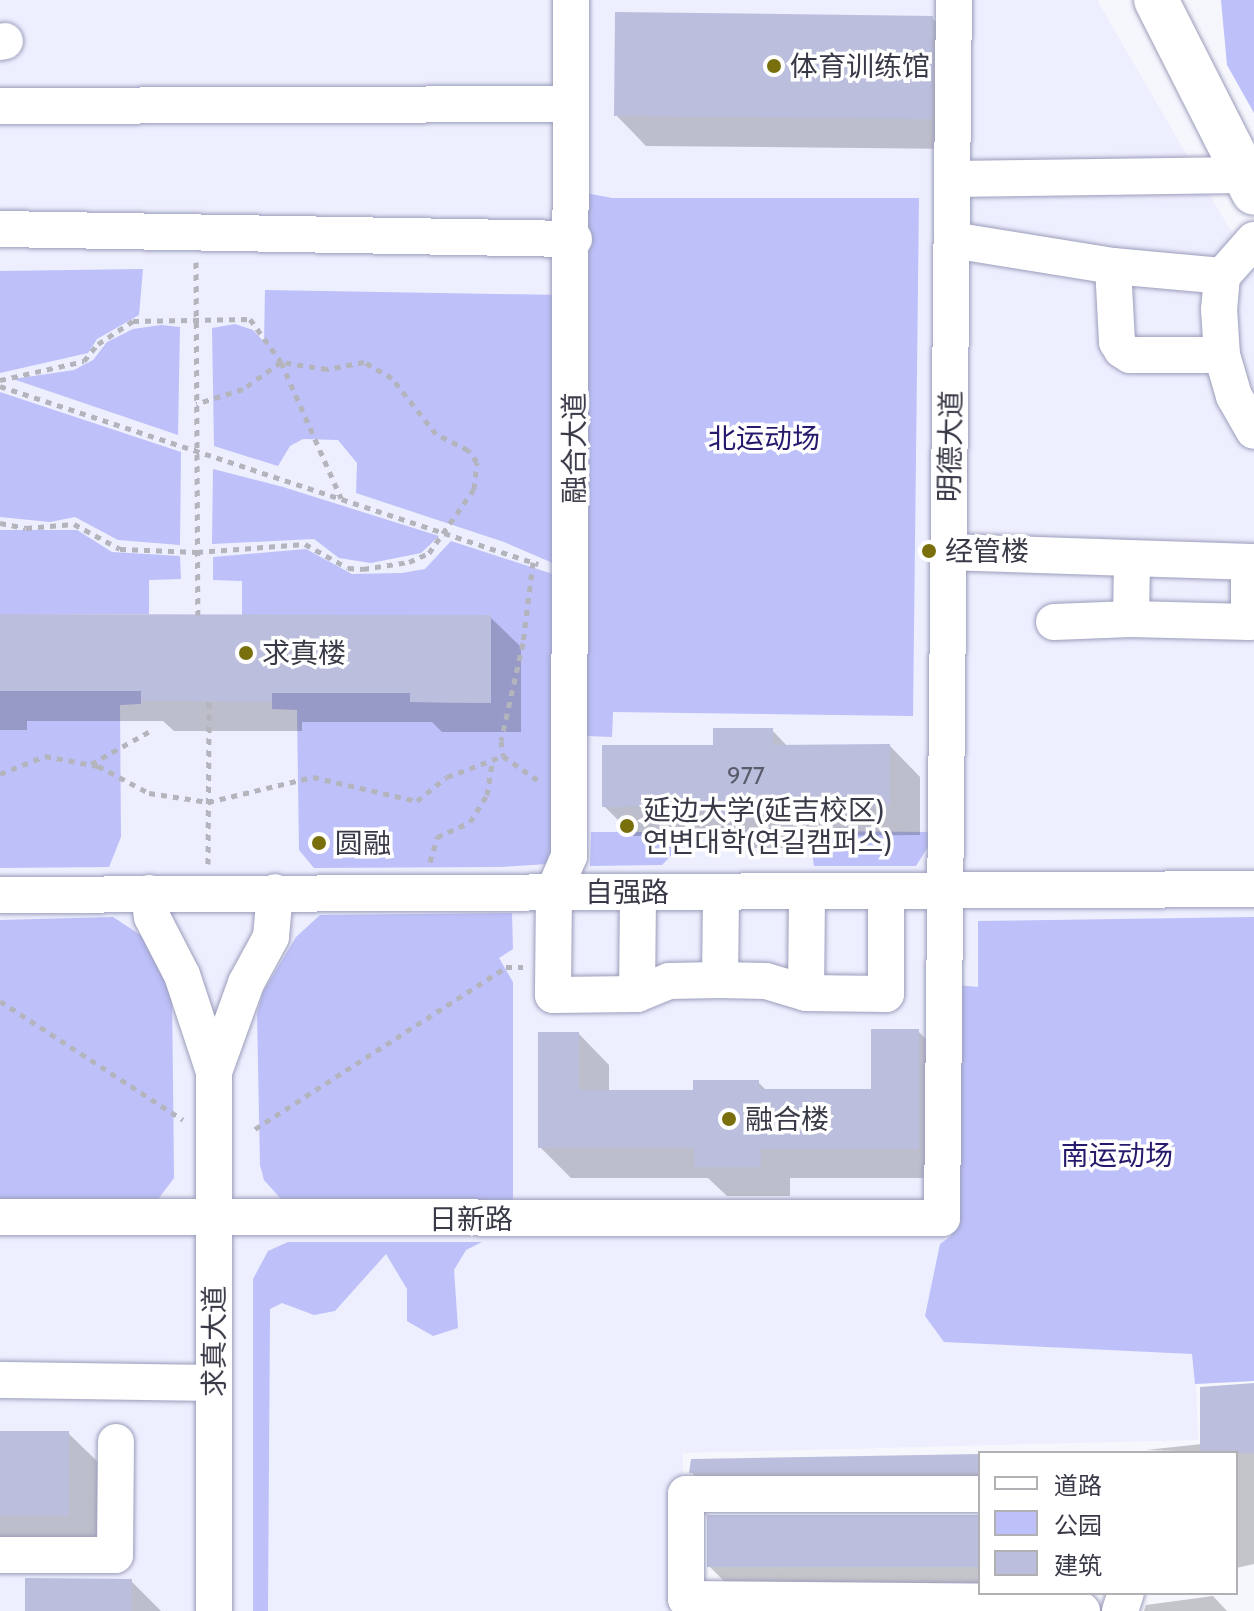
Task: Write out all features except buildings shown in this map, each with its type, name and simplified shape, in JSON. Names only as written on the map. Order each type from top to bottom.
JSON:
[{"type":"main road","points":[[1156,0],[1249,184]]},
{"type":"lane","name":"融合大道","points":[[554,892],[569,856],[574,239],[571,0]]},
{"type":"lane","name":"明德大道","points":[[942,1218],[954,0]]},
{"type":"lane","points":[[0,106],[571,104]]},
{"type":"lane","points":[[952,179],[1249,184]]},
{"type":"lane","points":[[0,229],[574,239]]},
{"type":"lane","points":[[952,240],[1113,266],[1222,276]]},
{"type":"lane","points":[[1254,240],[1222,276],[1222,355],[1234,396],[1254,431]]},
{"type":"lane","points":[[1113,266],[1117,342],[1122,350],[1130,355],[1222,355]]},
{"type":"lane","points":[[949,552],[1252,563],[1249,622],[1131,619],[1054,622]]},
{"type":"lane","points":[[1131,619],[1132,559]]},
{"type":"lane","name":"自强路","points":[[0,895],[1254,889]]},
{"type":"lane","points":[[214,1072],[246,983],[271,937],[275,892]]},
{"type":"lane","points":[[554,892],[553,995],[637,994],[669,981],[720,980],[766,981],[806,993],[886,994],[886,893]]},
{"type":"lane","points":[[637,994],[638,892]]},
{"type":"lane","points":[[149,893],[152,917],[182,975],[214,1072]]},
{"type":"lane","points":[[720,980],[721,893]]},
{"type":"lane","points":[[806,993],[807,893]]},
{"type":"lane","name":"求真大道","points":[[214,1072],[214,1611]]},
{"type":"lane","name":"日新路","points":[[0,1217],[213,1220],[942,1218]]},
{"type":"lane","points":[[0,1380],[214,1383]]},
{"type":"lane","points":[[0,1555],[115,1555],[116,1442]]},
{"type":"lane","points":[[978,1494],[686,1494],[686,1599],[1063,1602],[1082,1611]]},
{"type":"path","points":[[196,297],[198,615]]},
{"type":"path","points":[[0,383],[84,361],[98,344],[133,321],[196,316],[250,319],[281,362],[342,499]]},
{"type":"path","points":[[0,523],[26,528],[74,524],[120,549],[197,552],[305,544],[348,568],[363,569],[409,562],[429,553],[446,533],[474,489],[477,462],[468,450],[436,434],[392,378],[372,364],[327,369],[281,362],[243,389],[196,404]]},
{"type":"path","points":[[0,383],[573,575]]},
{"type":"path","points":[[503,756],[503,728],[523,643],[533,562]]},
{"type":"path","points":[[208,893],[209,701]]},
{"type":"path","points":[[90,765],[150,731]]},
{"type":"path","points":[[0,774],[45,756],[90,765],[149,793],[208,802],[313,777],[417,801],[447,777],[503,756]]},
{"type":"path","points":[[503,756],[536,780],[570,793]]},
{"type":"path","points":[[430,871],[430,847],[437,837],[470,822],[487,795],[492,762]]},
{"type":"path","points":[[255,1129],[506,967],[553,966]]},
{"type":"path","points":[[0,1001],[215,1141]]},
{"type":"shaded area","name":"延边大学(延吉校区) 연변대학(연길캠퍼스)","points":[[0,0],[1097,0],[1254,271],[1254,1381],[1196,1384],[1198,1440],[683,1453],[683,1494],[673,1495],[670,1611],[0,1611]]},
{"type":"green space","points":[[1221,0],[1254,0],[1254,113],[1227,65]]},
{"type":"green space","name":"北运动场","points":[[586,193],[612,198],[919,198],[913,716],[613,712],[612,737],[587,736]]},
{"type":"green space","points":[[143,269],[139,315],[97,339],[88,353],[0,373],[0,271]]},
{"type":"green space","points":[[265,290],[561,295],[562,567],[504,542],[356,493],[357,463],[338,440],[303,439],[290,446],[278,466],[214,446],[212,328],[235,324],[253,330],[264,342]]},
{"type":"green space","points":[[161,325],[180,327],[178,435],[13,379],[74,370],[93,360],[107,342],[133,329]]},
{"type":"green space","points":[[0,392],[181,452],[180,545],[118,540],[75,517],[50,522],[0,517]]},
{"type":"green space","points":[[213,469],[283,487],[439,536],[421,553],[371,563],[339,558],[314,539],[212,544]]},
{"type":"green space","points":[[0,530],[77,530],[112,552],[180,556],[181,579],[149,580],[149,614],[0,614]]},
{"type":"green space","points":[[451,541],[562,577],[553,853],[548,864],[314,868],[299,850],[297,710],[272,709],[272,693],[410,693],[410,702],[491,703],[491,615],[242,615],[242,581],[213,580],[213,557],[306,549],[352,574],[402,573],[425,569]]},
{"type":"green space","points":[[0,691],[141,691],[141,704],[120,705],[121,837],[109,867],[0,868]]},
{"type":"green space","points":[[809,831],[931,832],[931,842],[916,866],[814,866]]},
{"type":"green space","points":[[591,832],[672,832],[680,846],[662,865],[590,866]]},
{"type":"green space","points":[[512,913],[513,949],[499,958],[513,982],[513,1203],[281,1199],[264,1180],[260,1165],[257,1013],[263,992],[296,937],[320,915]]},
{"type":"green space","points":[[113,917],[142,936],[172,992],[174,1178],[156,1202],[0,1205],[0,920]]},
{"type":"green space","name":"南运动场","points":[[1254,917],[1254,1381],[1195,1384],[1192,1354],[944,1342],[925,1316],[940,1244],[951,1236],[956,985],[978,987],[978,921]]},
{"type":"green space","points":[[288,1242],[482,1242],[466,1250],[454,1270],[458,1328],[433,1336],[407,1321],[407,1289],[386,1254],[335,1311],[314,1315],[282,1303],[270,1309],[268,1611],[253,1611],[253,1279],[268,1251]]},
{"type":"place","name":"体育训练馆","points":[[774,66]]},
{"type":"place","name":"经管楼","points":[[929,551]]},
{"type":"place","name":"求真楼","points":[[246,653]]},
{"type":"place","name":"延边大学(延吉校区) 연변대학(연길캠퍼스)","points":[[627,826]]},
{"type":"place","name":"圆融","points":[[319,843]]},
{"type":"place","name":"融合楼","points":[[729,1119]]}]
